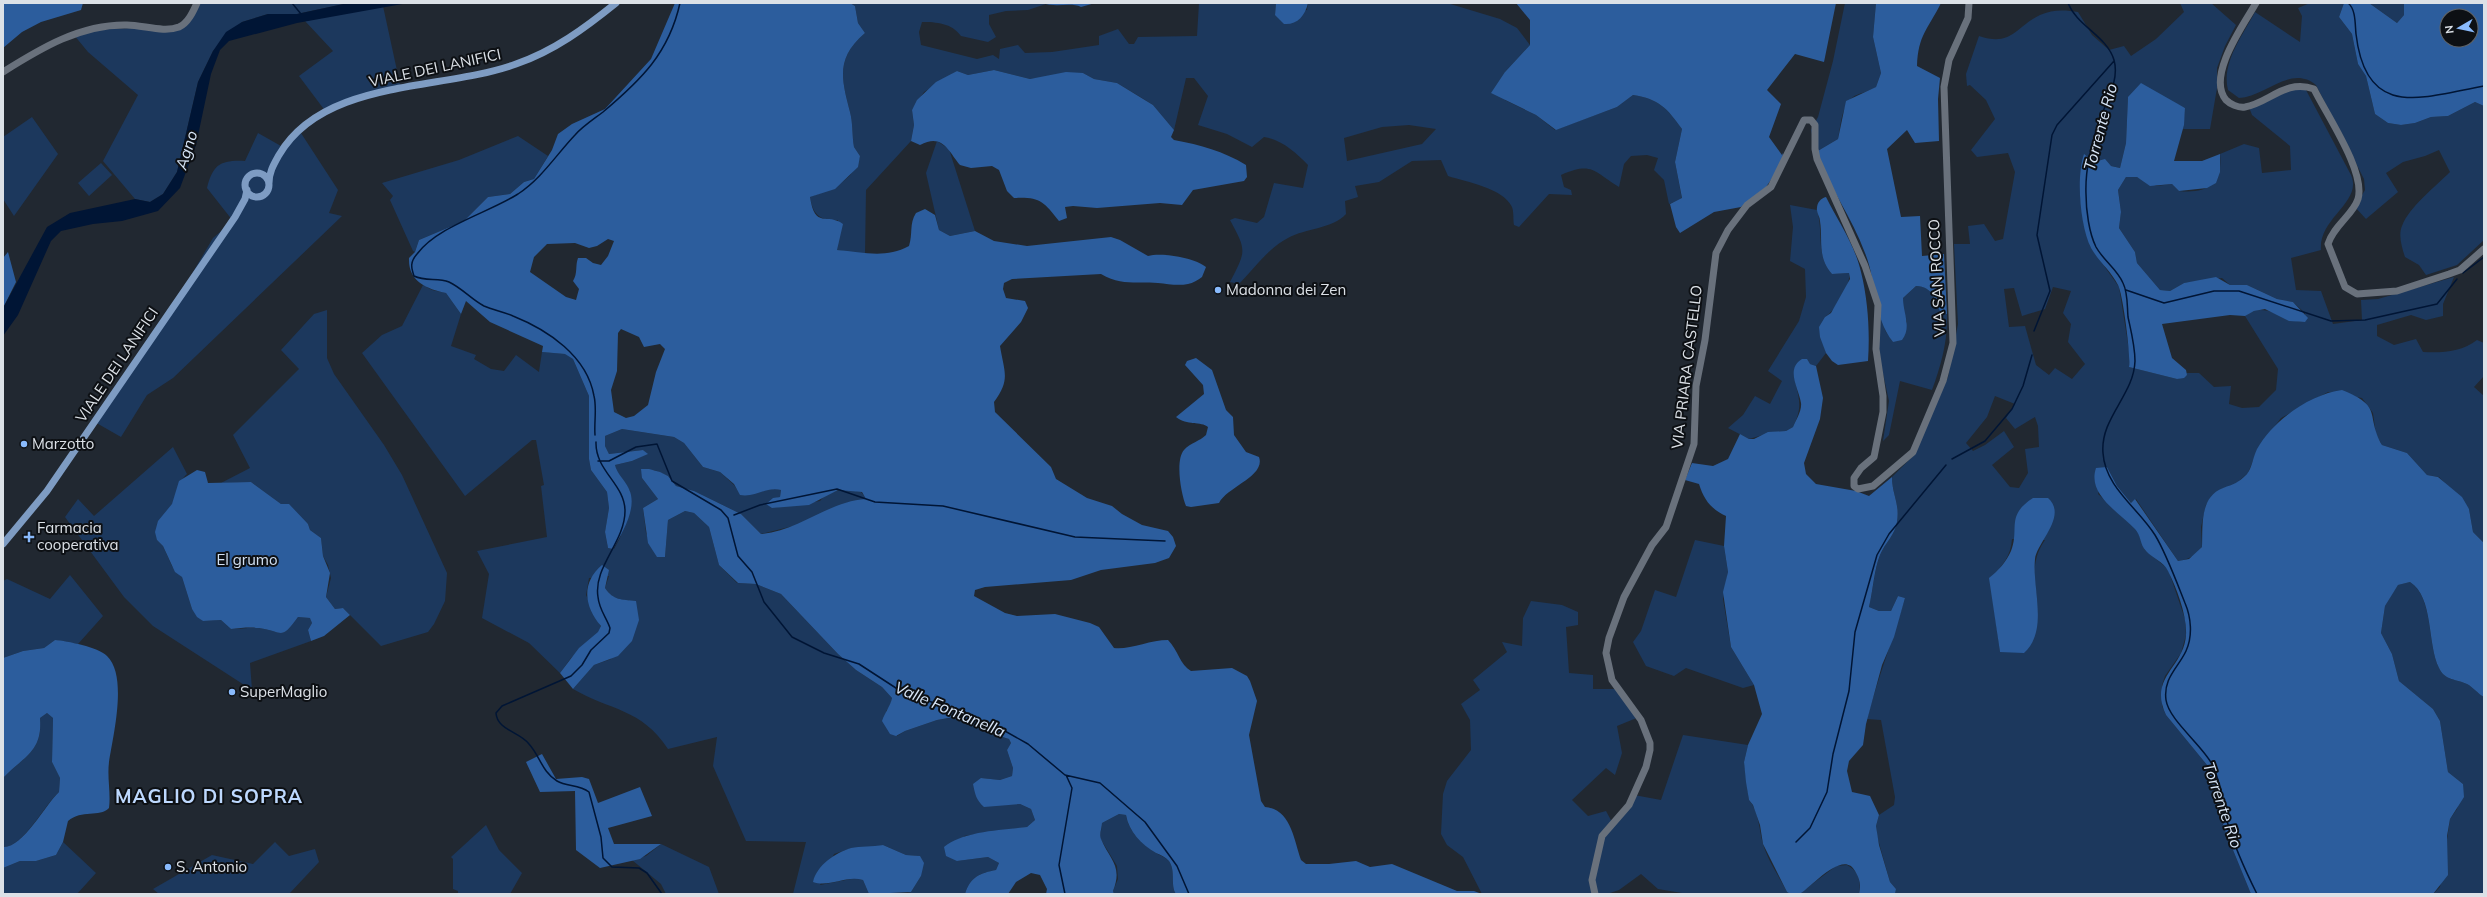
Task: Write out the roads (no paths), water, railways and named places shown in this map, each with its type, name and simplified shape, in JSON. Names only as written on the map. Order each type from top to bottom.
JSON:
[{"type":"main road","name":"VIALE DEI LANIFICI","points":[[3,544],[47,492],[235,217],[245,199],[248,178],[264,171],[306,125],[338,106],[378,92],[475,76],[516,64],[572,36],[616,3]]},
{"type":"main road","name":"VIALE DEI LANIFICI","points":[[235,217],[256,197],[265,194],[269,183],[269,173],[282,150]]},
{"type":"main road","points":[[257,174],[265,176],[269,183]]},
{"type":"main road","points":[[247,190],[256,197]]},
{"type":"street","points":[[3,72],[53,42],[92,29],[126,25],[175,28],[185,24],[197,3]]},
{"type":"street","name":"VIA SAN ROCCO","points":[[1816,124],[1815,154],[1865,266],[1878,305],[1876,349],[1883,396],[1883,412],[1874,457],[1861,468],[1854,478],[1854,486],[1858,489],[1866,488],[1873,486],[1913,452],[1943,381],[1953,342],[1944,87],[1949,60],[1968,18],[1969,3]]},
{"type":"street","points":[[2256,3],[2226,57],[2220,74],[2222,96],[2229,104],[2245,107],[2286,89],[2306,86],[2314,89],[2340,135],[2358,178],[2358,200],[2336,227],[2328,244],[2345,287],[2356,294],[2372,294],[2397,290],[2460,270],[2484,249]]},
{"type":"street","name":"VIA PRIARA CASTELLO","points":[[1595,894],[1592,880],[1602,836],[1629,804],[1646,767],[1650,750],[1650,743],[1642,720],[1612,680],[1607,665],[1606,653],[1609,638],[1624,597],[1652,545],[1666,527],[1694,444],[1696,386],[1705,340],[1716,253],[1728,230],[1747,205],[1774,182],[1804,120],[1812,120],[1816,124]]},
{"type":"water","name":"Agno","points":[[348,3],[408,3],[297,23],[229,41],[220,50],[211,74],[196,145],[180,188],[158,211],[122,221],[93,224],[61,231],[51,241],[18,315],[3,336],[3,308],[47,227],[70,213],[135,199],[150,202],[163,194],[177,172],[198,82],[213,51],[226,32],[242,22],[268,14],[297,14]]},
{"type":"waterway","points":[[292,3],[301,14]]},
{"type":"waterway","points":[[595,435],[595,401],[590,382],[575,357],[564,346],[552,337],[526,322],[475,301],[458,287],[449,282],[423,279],[414,276],[412,262],[426,244],[437,235],[506,201],[527,188],[578,132],[630,88],[652,64],[669,37],[680,3]]},
{"type":"waterway","name":"Torrente Rio","points":[[2068,3],[2078,18],[2105,44],[2114,60],[2115,68],[2115,76],[2111,92],[2096,131],[2089,157],[2086,175],[2087,207],[2088,221],[2096,247],[2117,273],[2125,287],[2128,317],[2134,344],[2135,361],[2129,385],[2112,417],[2103,440],[2105,465],[2123,497],[2155,535],[2167,559],[2187,608],[2190,620],[2190,639],[2183,657],[2169,679],[2166,700],[2168,708],[2173,716],[2201,748],[2212,764],[2217,777],[2233,840],[2257,894]]},
{"type":"waterway","points":[[2348,3],[2354,13],[2356,34],[2362,62],[2372,80],[2385,92],[2401,97],[2419,97],[2440,95],[2484,86]]},
{"type":"waterway","points":[[2034,331],[2050,291],[2037,235],[2052,135],[2057,125],[2114,61]]},
{"type":"waterway","points":[[2463,273],[2484,257]]},
{"type":"waterway","points":[[2126,290],[2164,303],[2214,291],[2239,291],[2331,321],[2365,320],[2437,304],[2457,279]]},
{"type":"waterway","points":[[1952,459],[1985,441],[2012,409],[2023,386],[2032,355]]},
{"type":"waterway","points":[[596,442],[600,461],[616,485],[624,501],[625,511],[624,522],[604,565],[598,586],[598,597],[601,609],[610,628],[609,633],[591,650],[582,665],[571,676],[502,706],[496,713],[497,719],[500,723],[520,736],[529,744],[544,769],[552,777],[561,783],[585,789],[589,792],[601,837],[603,858],[612,867],[639,868],[647,873],[662,894]]},
{"type":"waterway","name":"Valle Fontanella","points":[[598,461],[609,461],[636,447],[657,444],[672,481],[721,510],[728,518],[738,556],[752,572],[764,602],[792,637],[824,653],[859,664],[899,690],[996,726],[1028,744],[1065,775],[1100,783],[1145,822],[1177,866],[1189,894]]},
{"type":"waterway","points":[[1796,842],[1810,828],[1827,792],[1833,754],[1849,691],[1855,632],[1877,555],[1889,534],[1946,465]]},
{"type":"waterway","points":[[734,515],[760,505],[837,489],[875,502],[943,506],[1075,537],[1165,541]]},
{"type":"waterway","points":[[1065,894],[1059,865],[1072,788],[1066,775]]},
{"type":"place","name":"Madonna dei Zen","points":[[1218,290]]},
{"type":"place","name":"Marzotto","points":[[24,444]]},
{"type":"place","name":"Farmacia cooperativa","points":[[29,537]]},
{"type":"place","name":"SuperMaglio","points":[[232,692]]},
{"type":"place","name":"S. Antonio","points":[[168,867]]},
{"type":"district","name":"MAGLIO DI SOPRA","points":[[209,796]]},
{"type":"park label","name":"El grumo","points":[[247,560]]}]
